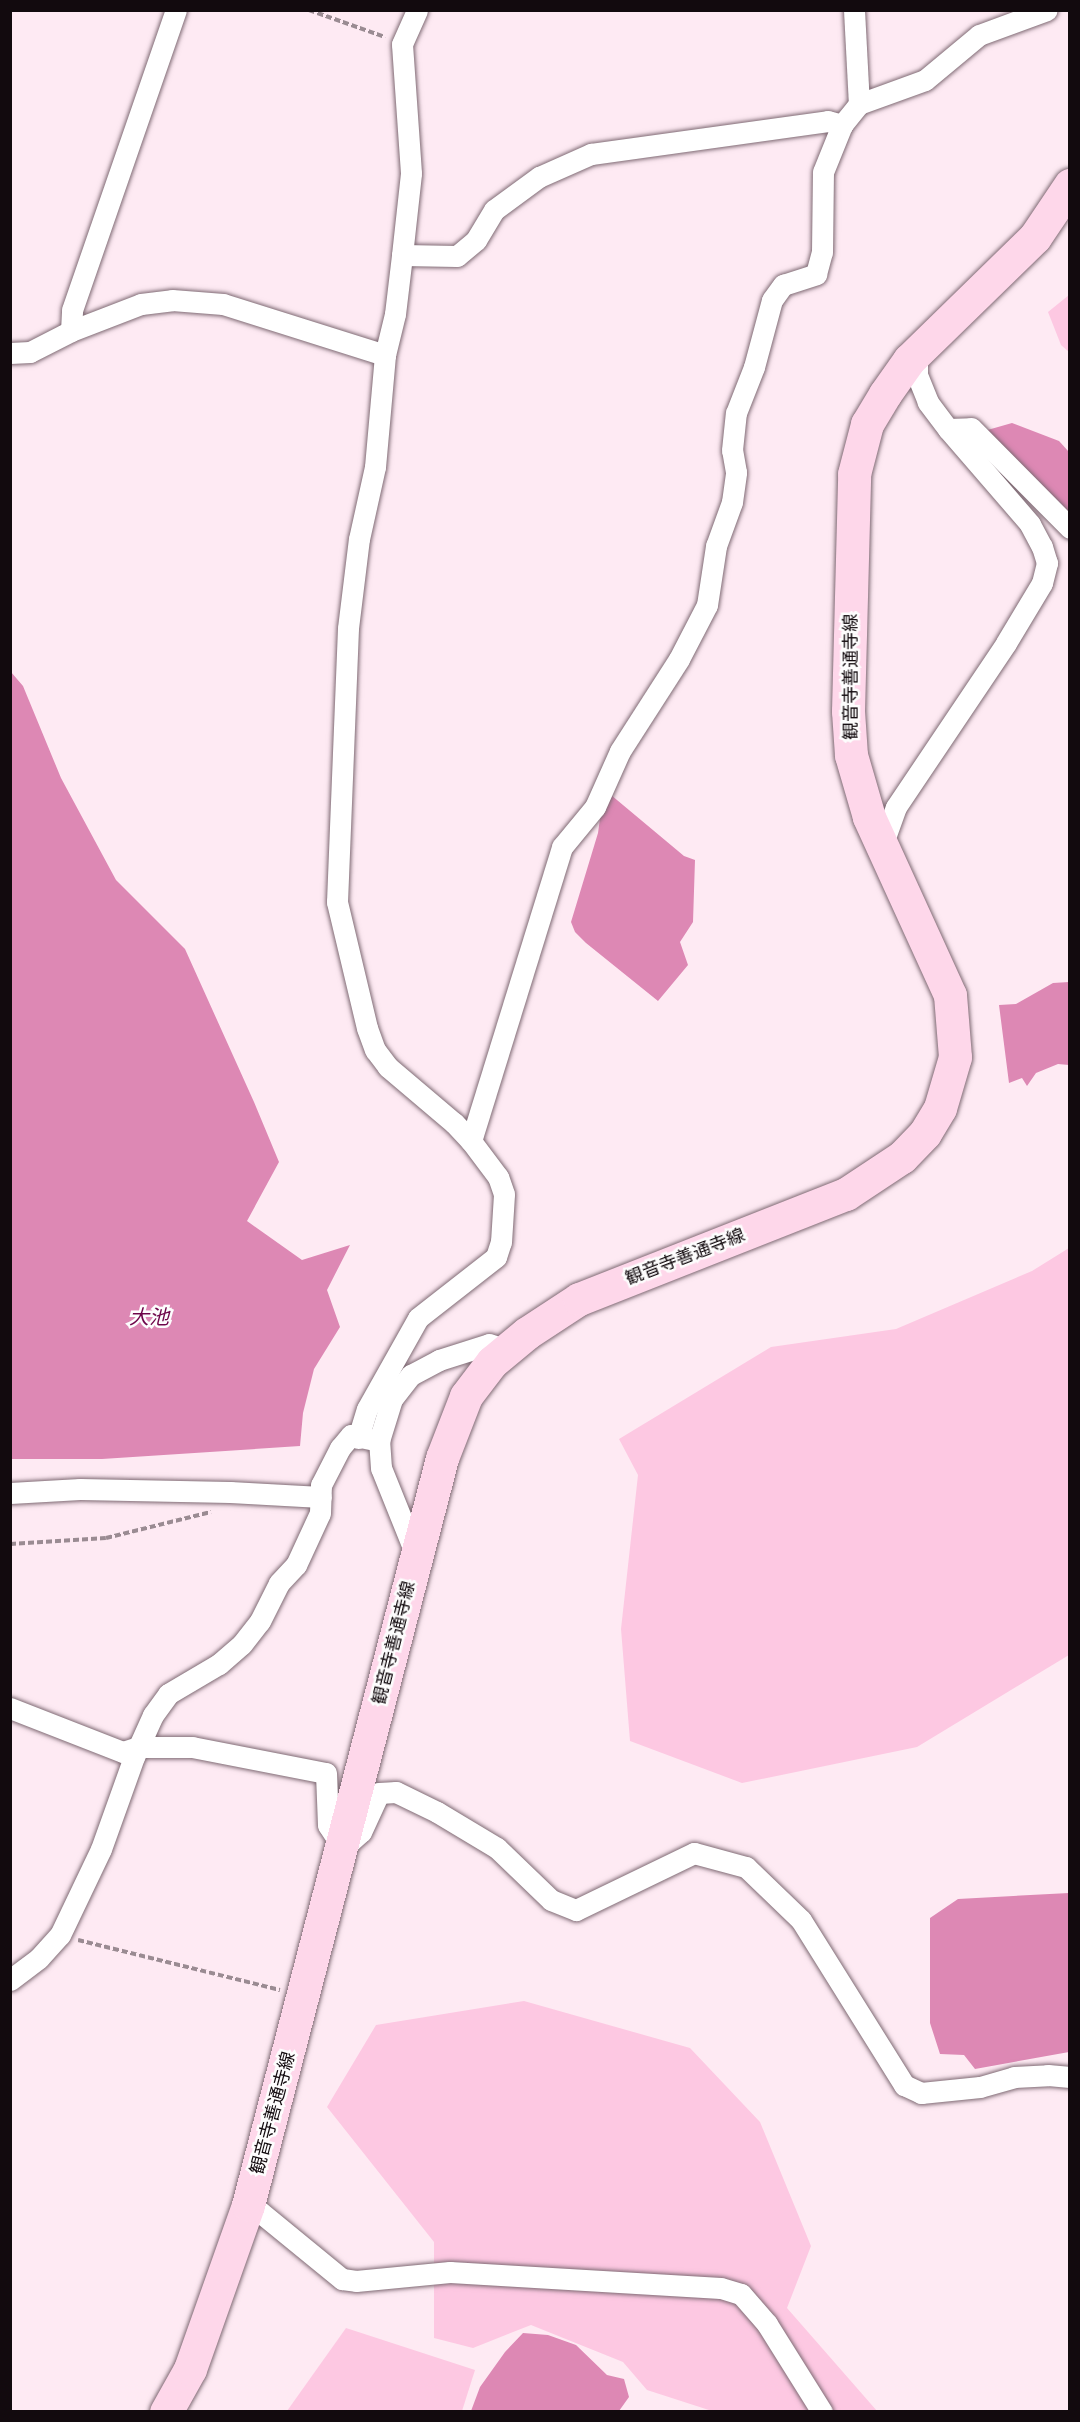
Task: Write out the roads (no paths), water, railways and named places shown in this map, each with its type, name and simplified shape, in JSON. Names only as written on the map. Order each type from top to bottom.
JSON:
[{"type":"main road","name":"観音寺善通寺線","points":[[166,2412],[190,2369],[248,2205],[343,1848],[442,1458],[466,1396],[492,1362],[527,1333],[579,1299],[846,1194],[902,1157],[925,1133],[940,1108],[955,1058],[950,995],[869,817],[851,755],[848,711],[854,474],[867,424],[885,394],[917,352],[1035,237],[1070,185]]},
{"type":"street","points":[[72,331],[72,310],[176,10]]},
{"type":"street","points":[[417,10],[402,44],[411,173],[402,255],[395,314],[385,355],[375,467],[359,539],[348,628],[337,902],[367,1028],[375,1050],[388,1067],[454,1123],[471,1141],[498,1177],[504,1194],[501,1242],[496,1257],[418,1318],[368,1409],[369,1439],[417,1556]]},
{"type":"street","points":[[854,10],[859,105]]},
{"type":"street","points":[[471,1141],[562,847],[595,807],[620,751],[679,660],[707,605],[716,546],[732,502],[736,472],[732,450],[736,413],[754,367],[772,300],[783,285],[816,274],[822,252],[822,172],[842,125],[859,105],[925,80],[979,35],[1047,10]]},
{"type":"street","points":[[402,255],[457,256],[476,240],[494,210],[539,177],[591,154],[828,121],[842,125]]},
{"type":"street","points":[[10,353],[30,352],[72,331],[141,304],[182,301],[223,304],[385,355]]},
{"type":"street","points":[[882,846],[896,807],[1006,643],[1042,583],[1047,563],[1042,547],[1030,524],[948,429],[928,402],[917,375],[917,352]]},
{"type":"street","points":[[948,429],[971,428],[1070,528]]},
{"type":"street","points":[[369,1439],[392,1399],[411,1375],[439,1360],[489,1344],[507,1350]]},
{"type":"street","points":[[10,1980],[39,1958],[60,1935],[101,1849],[138,1747],[153,1715],[168,1694],[219,1664],[242,1644],[260,1621],[279,1583],[296,1565],[320,1513],[321,1485],[339,1448],[351,1435],[369,1439]]},
{"type":"street","points":[[10,1493],[80,1489],[230,1491],[321,1497]]},
{"type":"street","points":[[10,1708],[123,1752],[138,1747],[192,1747],[326,1773],[328,1825],[343,1848],[361,1832],[379,1792],[396,1792],[438,1812],[497,1848],[551,1900],[576,1910],[694,1853],[746,1867],[801,1920],[904,2085],[921,2093],[980,2087],[1014,2077],[1048,2075],[1070,2077]]},
{"type":"street","points":[[248,2205],[260,2212],[342,2279],[356,2281],[450,2272],[722,2288],[741,2294],[767,2324],[822,2412]]},
{"type":"water","points":[[1012,423],[1059,441],[1069,452],[1069,520],[984,431]]},
{"type":"water","name":"大池","points":[[11,672],[23,686],[61,778],[116,880],[185,949],[254,1102],[279,1162],[247,1221],[302,1260],[350,1245],[327,1290],[340,1327],[314,1369],[303,1413],[300,1446],[102,1459],[11,1459]]},
{"type":"water","points":[[611,795],[684,856],[695,860],[693,922],[680,942],[688,965],[658,1001],[586,943],[575,932],[571,922],[598,833],[601,811]]},
{"type":"water","points":[[1069,982],[1069,1065],[1058,1064],[1036,1073],[1027,1086],[1022,1078],[1009,1083],[999,1005],[1016,1004],[1053,983]]},
{"type":"water","points":[[1069,1893],[1069,2052],[975,2069],[964,2055],[940,2054],[930,2023],[930,1918],[958,1899]]},
{"type":"water","points":[[523,2333],[548,2335],[576,2345],[607,2375],[624,2379],[629,2397],[619,2411],[471,2411],[480,2387],[505,2352]]}]
